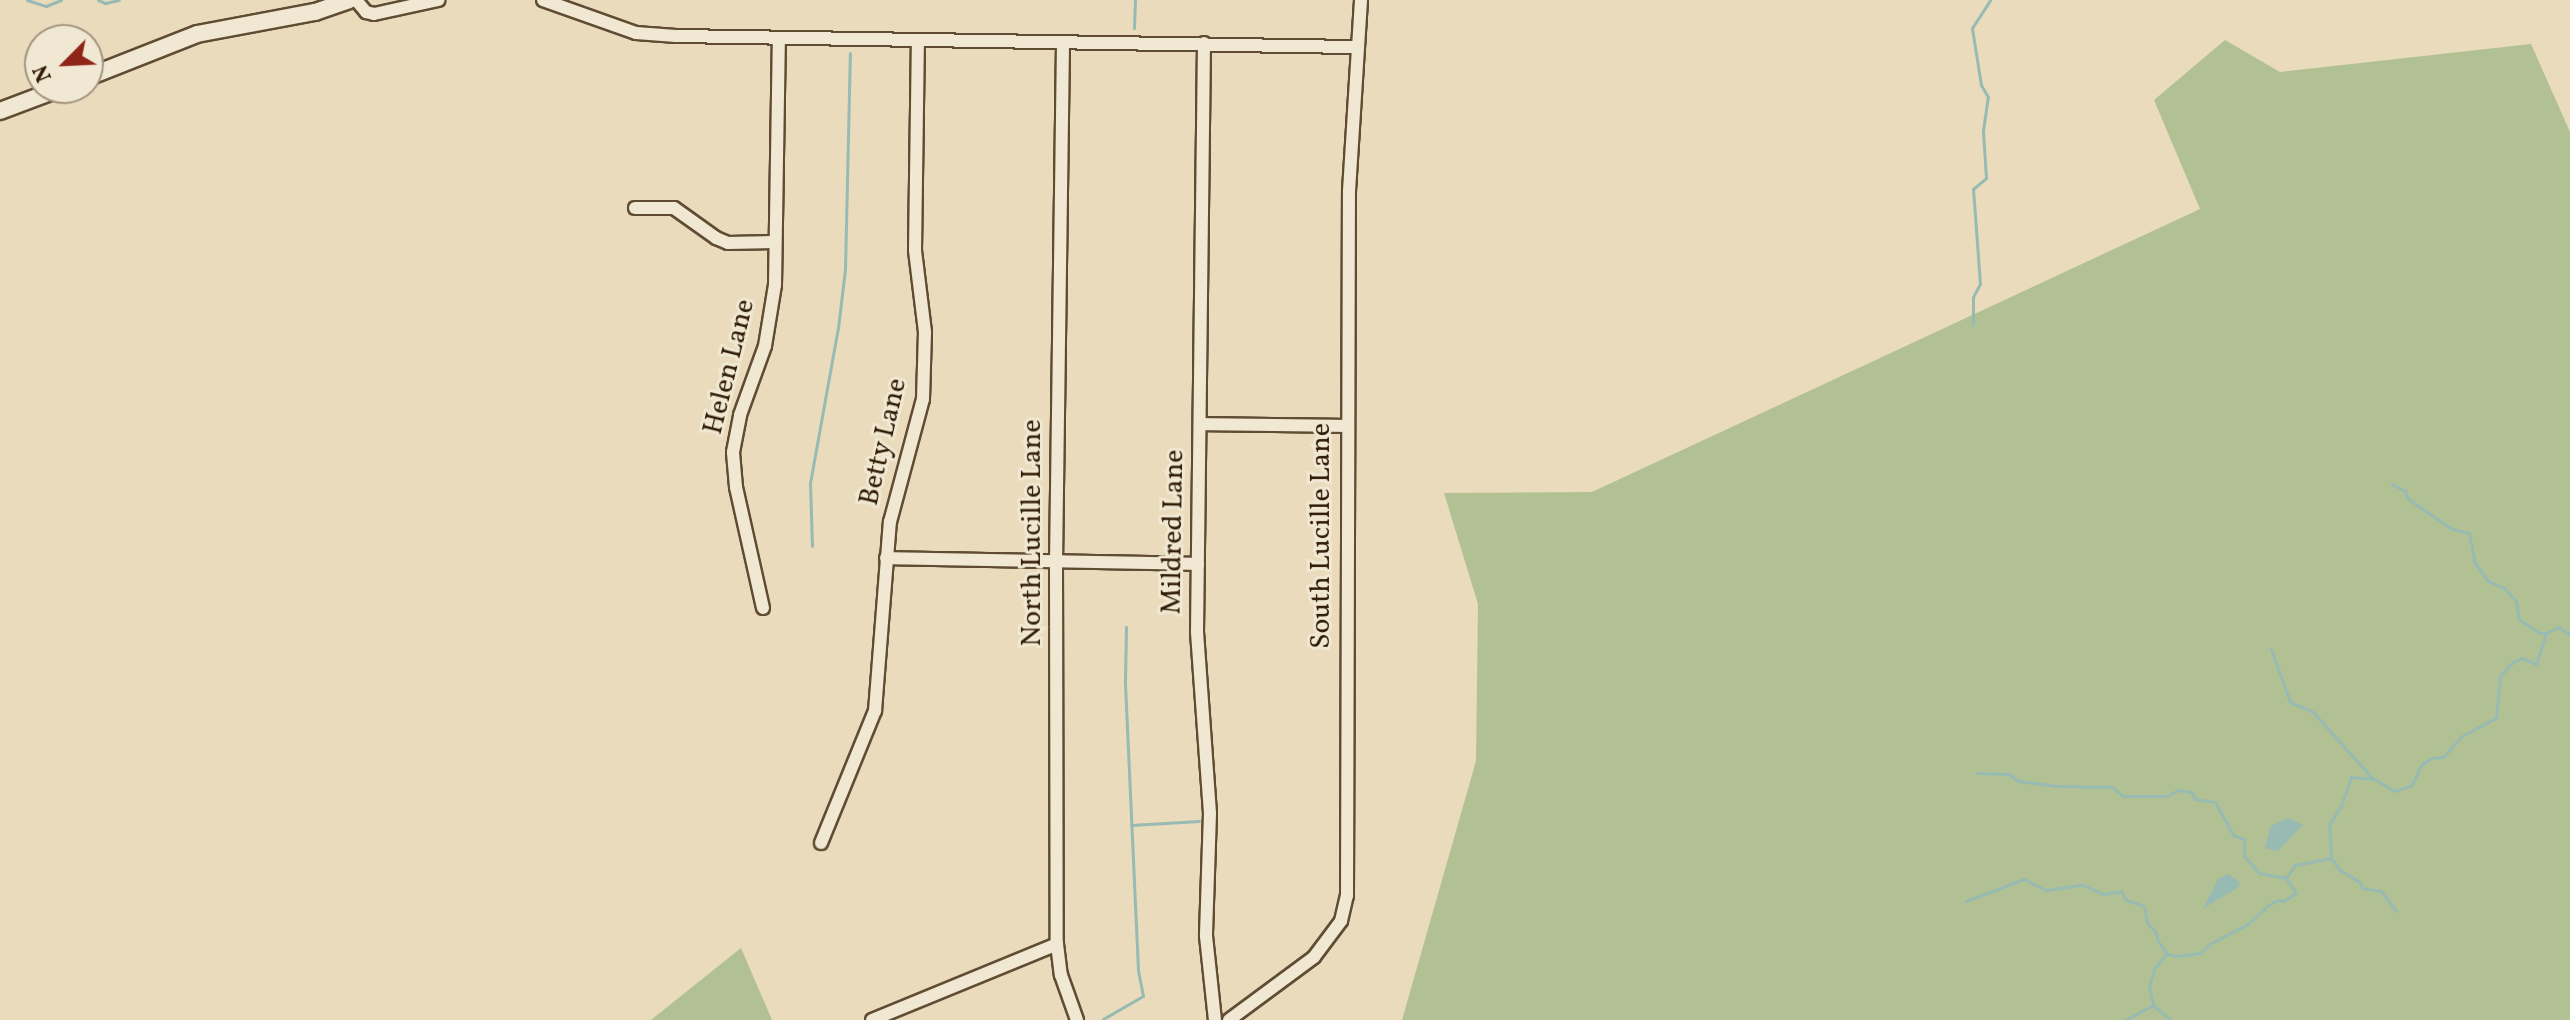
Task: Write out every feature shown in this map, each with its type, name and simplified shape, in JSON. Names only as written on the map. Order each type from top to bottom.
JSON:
[{"type":"street","points":[[104,71],[197,34],[315,12],[349,0]]},
{"type":"street","points":[[356,0],[366,12],[380,14],[438,0]]},
{"type":"street","points":[[543,0],[636,33],[779,39],[1357,47]]},
{"type":"street","name":"South Lucille Lane","points":[[1229,1020],[1314,957],[1333,934],[1345,910],[1348,869],[1346,426],[1349,191],[1361,0]]},
{"type":"street","name":"Helen Lane","points":[[763,608],[736,487],[733,452],[740,415],[769,330],[775,242],[779,39]]},
{"type":"street","name":"Betty Lane","points":[[821,843],[875,711],[886,558],[893,509],[921,412],[925,366],[915,250],[918,40]]},
{"type":"street","name":"North Lucille Lane","points":[[1063,43],[1056,561],[1057,944],[1061,975],[1077,1020]]},
{"type":"street","name":"Mildred Lane","points":[[1204,43],[1198,667],[1210,813],[1206,936],[1215,1020]]},
{"type":"street","points":[[0,111],[24,102]]},
{"type":"street","points":[[635,208],[674,208],[728,243],[775,242]]},
{"type":"street","points":[[1200,424],[1346,426]]},
{"type":"street","points":[[886,558],[1198,564]]},
{"type":"street","points":[[872,1020],[1057,944]]},
{"type":"green space","points":[[2225,40],[2280,72],[2531,44],[2570,132],[2570,1020],[1402,1020],[1476,761],[1478,604],[1444,493],[1592,492],[2200,209],[2154,100]]},
{"type":"green space","points":[[741,948],[772,1020],[651,1020]]},
{"type":"water","points":[[2288,818],[2303,825],[2278,851],[2265,848],[2271,826]]},
{"type":"water","points":[[2228,874],[2240,882],[2237,888],[2203,909],[2218,879]]},
{"type":"waterway","points":[[27,0],[46,6],[61,0]]},
{"type":"waterway","points":[[98,0],[105,3],[119,0]]},
{"type":"waterway","points":[[1134,28],[1135,0]]},
{"type":"waterway","points":[[1973,324],[1973,297],[1980,284],[1973,189],[1986,178],[1983,131],[1988,97],[1981,85],[1972,28],[1990,0]]},
{"type":"waterway","points":[[812,546],[810,483],[838,328],[845,269],[850,53]]},
{"type":"waterway","points":[[2392,484],[2452,529],[2469,533],[2475,563],[2488,581],[2504,588],[2516,601],[2519,619],[2539,633],[2546,633]]},
{"type":"waterway","points":[[1103,1019],[1143,996],[1138,970],[1125,680],[1126,627]]},
{"type":"waterway","points":[[1977,773],[2009,774],[2018,781],[2058,786],[2112,787],[2123,796],[2167,796],[2178,790],[2191,792],[2195,799],[2215,802],[2233,835],[2244,839],[2244,856],[2259,873],[2286,878],[2295,865],[2331,858],[2329,825],[2341,806],[2351,777],[2374,779],[2395,791],[2412,785],[2422,764],[2432,758],[2443,757],[2462,736],[2496,718],[2500,676],[2512,663],[2522,658],[2536,664],[2546,633],[2559,627],[2570,635]]},
{"type":"waterway","points":[[2271,649],[2290,702],[2313,712],[2373,779]]},
{"type":"waterway","points":[[1131,825],[1199,821]]},
{"type":"waterway","points":[[2332,859],[2340,870],[2360,882],[2362,888],[2381,891],[2396,911]]},
{"type":"waterway","points":[[1966,901],[2024,879],[2046,890],[2083,885],[2103,894],[2121,891],[2126,900],[2144,906],[2147,923],[2155,931],[2158,941],[2167,954],[2177,956],[2200,953],[2211,943],[2248,924],[2267,906],[2296,893],[2286,878]]},
{"type":"waterway","points":[[2166,954],[2154,969],[2149,986],[2153,1005],[2171,1020]]},
{"type":"waterway","points":[[2125,1020],[2153,1005]]}]
